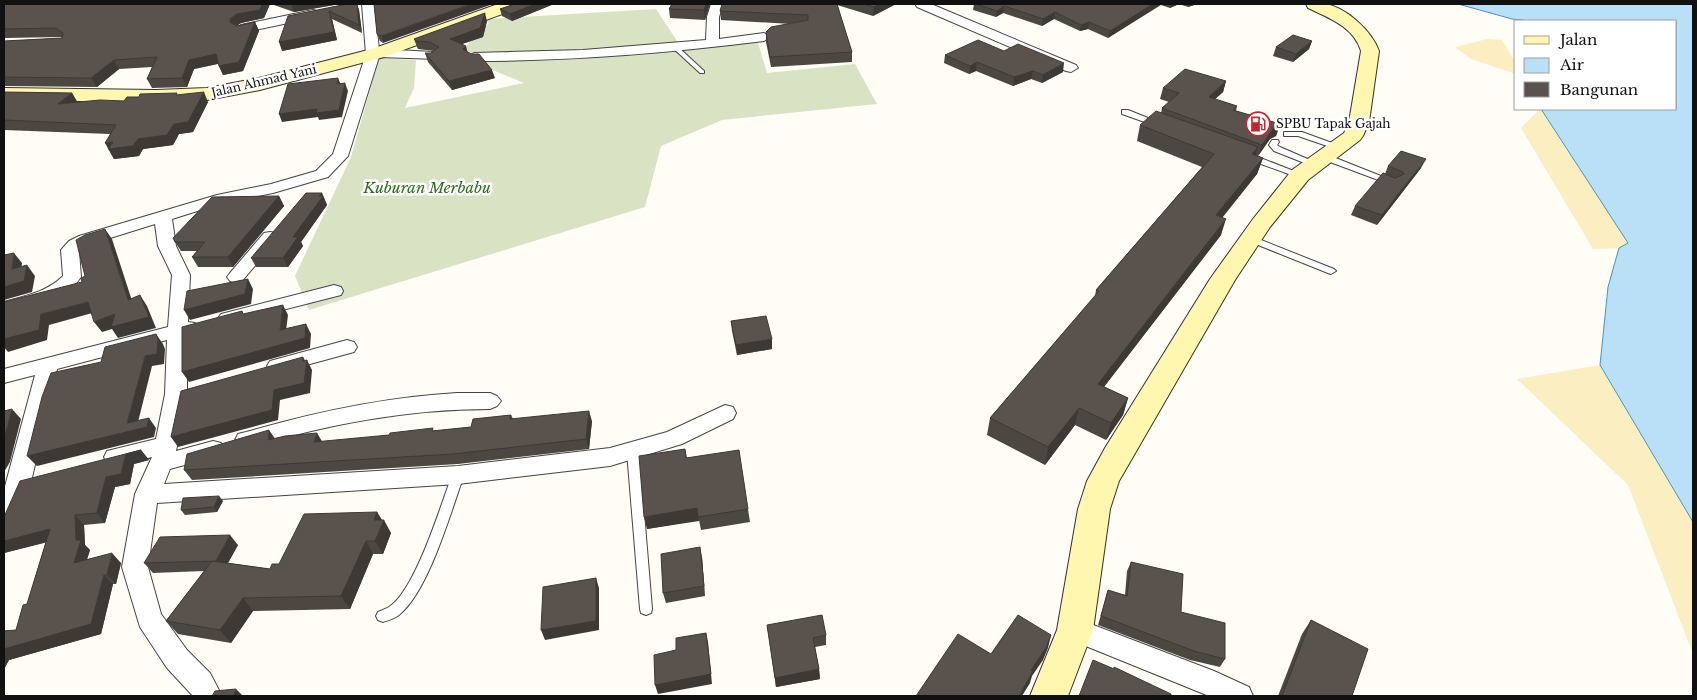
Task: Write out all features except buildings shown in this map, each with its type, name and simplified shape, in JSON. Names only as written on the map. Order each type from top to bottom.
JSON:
[{"type":"street","points":[[304,196],[340,156],[375,54],[368,4]]},
{"type":"street","name":"Jalan Ahmad Yani","points":[[4,94],[156,96],[207,94],[260,84],[375,54],[513,4]]},
{"type":"street","points":[[712,44],[713,17],[717,4]]},
{"type":"street","points":[[921,4],[1071,68]]},
{"type":"street","points":[[1049,696],[1075,630],[1094,508],[1103,481],[1116,456],[1199,318],[1251,238],[1287,189],[1353,136],[1359,122],[1370,51],[1368,43],[1358,30],[1314,4]]},
{"type":"street","points":[[241,29],[323,12]]},
{"type":"street","points":[[474,57],[564,56],[676,48],[764,37]]},
{"type":"street","points":[[375,54],[433,56]]},
{"type":"street","points":[[4,308],[46,296],[66,285],[72,277],[70,250],[74,245],[84,240],[223,198],[273,188],[322,174]]},
{"type":"street","points":[[164,216],[167,246],[181,275],[180,307],[176,331],[186,391],[165,454],[147,494],[135,567],[149,619],[177,659],[200,682],[208,696]]},
{"type":"street","points":[[236,277],[279,226]]},
{"type":"street","points":[[4,376],[334,291]]},
{"type":"street","points":[[262,370],[347,346]]},
{"type":"street","points":[[4,516],[19,482],[48,365]]},
{"type":"street","points":[[91,463],[165,454],[381,407],[451,400],[490,401]]},
{"type":"street","points":[[147,494],[458,475],[602,458],[633,452],[674,438],[725,412]]},
{"type":"street","points":[[19,482],[46,475]]},
{"type":"street","points":[[1075,630],[1204,680],[1238,696]]},
{"type":"lane","points":[[676,48],[702,72]]},
{"type":"lane","points":[[1126,112],[1172,129]]},
{"type":"lane","points":[[1287,134],[1300,134],[1320,161]]},
{"type":"lane","points":[[1275,142],[1273,145],[1277,149],[1394,182]]},
{"type":"lane","points":[[1245,155],[1320,161]]},
{"type":"lane","points":[[1251,238],[1331,271]]},
{"type":"lane","points":[[633,452],[646,610]]},
{"type":"lane","points":[[383,616],[390,616],[399,609],[413,591],[458,475]]},
{"type":"sand","points":[[1487,39],[1502,40],[1514,60],[1514,73],[1471,59],[1455,47]]},
{"type":"sand","points":[[1539,110],[1542,110],[1629,244],[1619,248],[1593,249],[1521,128]]},
{"type":"sand","points":[[1600,365],[1693,522],[1693,654],[1628,485],[1517,379]]},
{"type":"green space","name":"Kuburan Merbabu","points":[[656,9],[683,50],[751,41],[758,43],[767,73],[855,64],[877,104],[722,120],[661,146],[645,207],[309,310],[295,276],[351,157],[379,58],[416,60],[414,88],[405,108],[524,83],[457,55],[489,23],[483,21],[489,19]]},
{"type":"water","points":[[1458,4],[1693,4],[1693,522],[1600,365],[1608,287],[1619,248],[1628,243],[1542,110],[1677,110],[1677,20],[1512,19]]},
{"type":"place","name":"SPBU Tapak Gajah","points":[[1258,124]]}]
